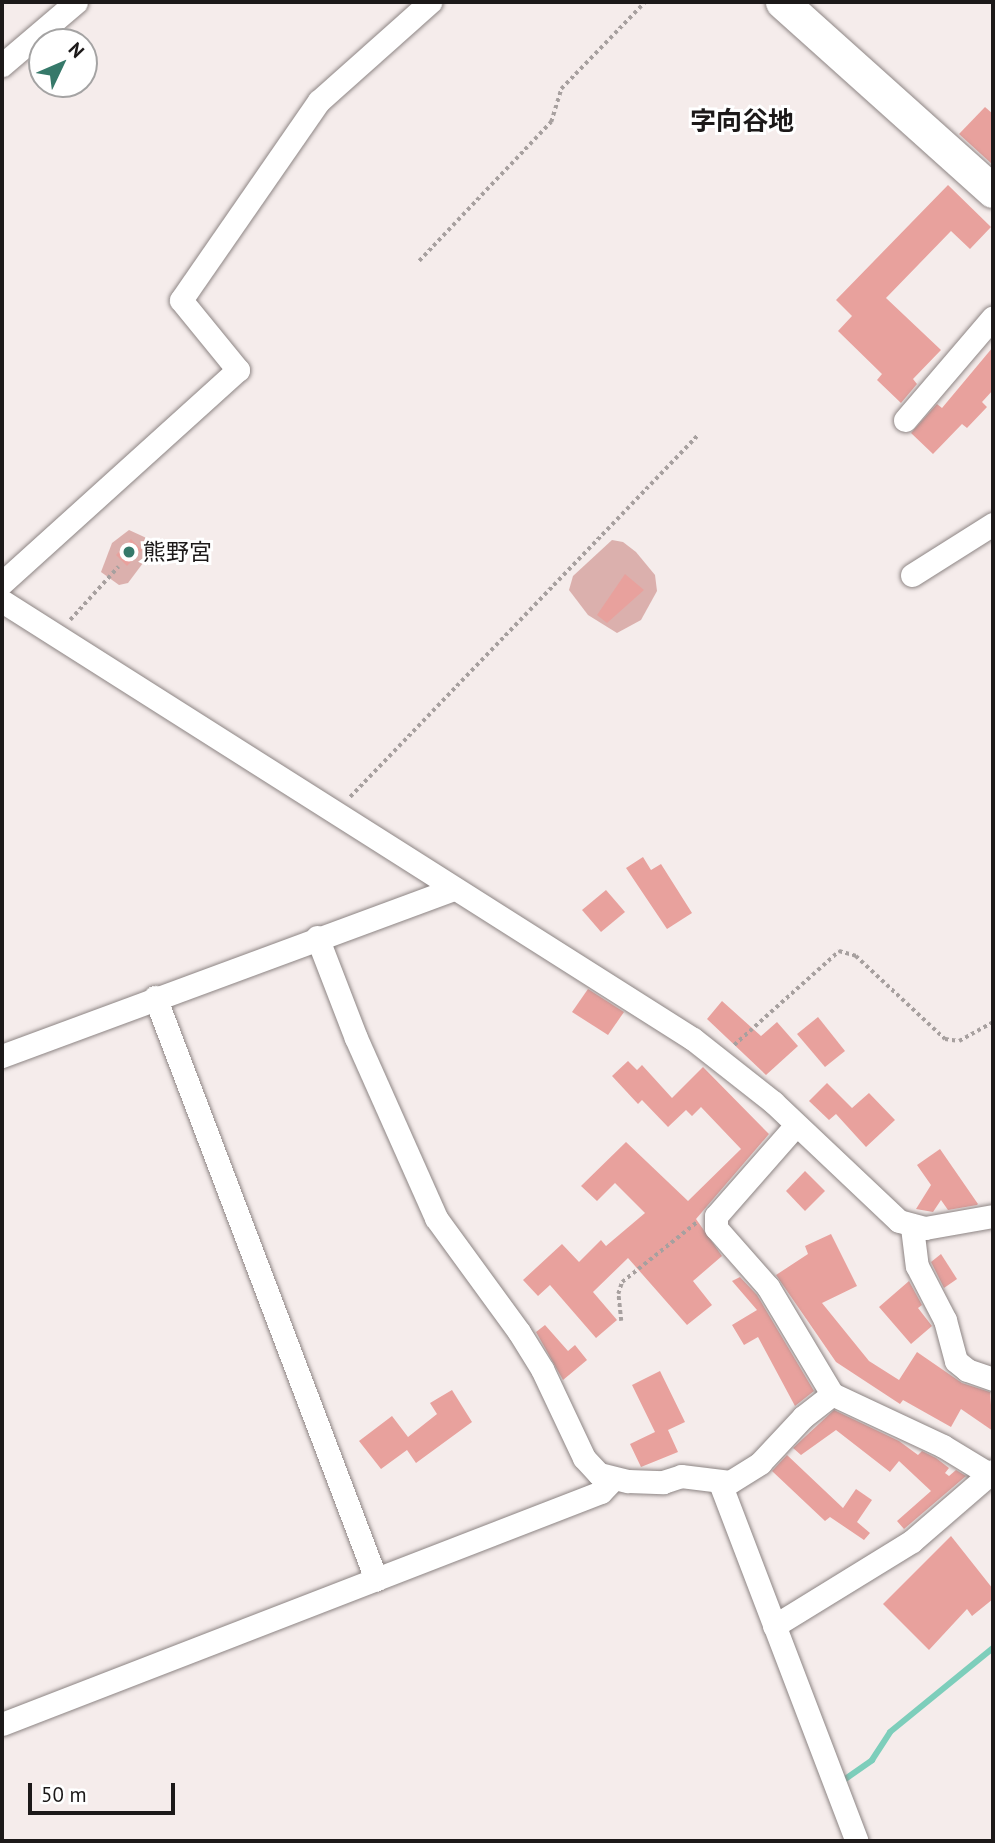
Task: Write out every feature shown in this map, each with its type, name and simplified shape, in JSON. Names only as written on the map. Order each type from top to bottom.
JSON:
[{"type":"street","points":[[2,65],[76,2]]},
{"type":"street","points":[[2,583],[238,370],[181,300],[319,101],[430,2]]},
{"type":"street","points":[[782,2],[993,191]]},
{"type":"street","points":[[905,420],[993,317]]},
{"type":"street","points":[[912,575],[993,524]]},
{"type":"street","points":[[6,610],[57,635],[719,1057],[899,1222],[912,1227],[993,1216]]},
{"type":"street","points":[[2,1056],[317,937],[453,889]]},
{"type":"street","points":[[317,937],[360,1049],[436,1217],[542,1369],[583,1458],[612,1480],[663,1482],[701,1477],[720,1483],[730,1482],[760,1463],[797,1422],[832,1394]]},
{"type":"street","points":[[155,998],[376,1579]]},
{"type":"street","points":[[774,1626],[912,1541],[991,1472],[921,1435],[832,1394],[798,1331],[753,1268],[716,1228],[715,1220],[796,1125]]},
{"type":"street","points":[[912,1227],[917,1266],[944,1320],[956,1360],[967,1370],[993,1379]]},
{"type":"street","points":[[2,1724],[601,1492],[612,1480]]},
{"type":"street","points":[[720,1483],[857,1841]]},
{"type":"path","points":[[419,261],[551,122],[561,89],[645,2]]},
{"type":"path","points":[[337,811],[697,436]]},
{"type":"path","points":[[57,635],[118,567]]},
{"type":"path","points":[[719,1057],[839,951],[856,956],[945,1040],[958,1041],[993,1022]]},
{"type":"path","points":[[621,1321],[618,1294],[622,1282],[688,1227],[715,1220]]},
{"type":"shaded area","points":[[129,530],[153,541],[155,547],[128,583],[119,585],[101,572],[112,543]]},
{"type":"shaded area","points":[[612,540],[623,542],[636,552],[655,575],[657,591],[641,620],[617,633],[588,615],[569,590],[573,576]]},
{"type":"building","points":[[985,107],[993,114],[993,165],[959,134]]},
{"type":"building","points":[[948,185],[991,227],[970,249],[951,231],[886,298],[941,350],[913,379],[917,384],[901,403],[877,380],[882,374],[838,331],[852,316],[836,300]]},
{"type":"building","points":[[993,347],[993,390],[982,402],[987,407],[967,428],[962,424],[933,454],[911,433],[937,404],[942,408]]},
{"type":"building","name":"熊野宮","points":[[131,539],[142,550],[127,566],[116,555]]},
{"type":"building","points":[[625,574],[644,590],[607,623],[597,615]]},
{"type":"building","points":[[643,857],[651,870],[661,864],[692,913],[667,929],[626,868]]},
{"type":"building","points":[[606,890],[625,912],[601,932],[582,910]]},
{"type":"building","points":[[588,989],[624,1012],[608,1035],[572,1012]]},
{"type":"building","points":[[722,1001],[761,1036],[777,1022],[798,1046],[766,1075],[707,1019]]},
{"type":"building","points":[[818,1017],[845,1051],[825,1067],[797,1034]]},
{"type":"building","points":[[628,1061],[637,1070],[642,1065],[672,1098],[703,1067],[769,1134],[696,1219],[722,1256],[693,1281],[712,1305],[687,1325],[628,1258],[593,1292],[617,1320],[596,1338],[550,1285],[538,1296],[523,1280],[562,1244],[579,1262],[601,1240],[606,1246],[645,1213],[615,1183],[597,1201],[581,1186],[626,1142],[688,1201],[741,1149],[701,1107],[692,1116],[686,1110],[668,1127],[642,1100],[638,1104],[612,1076]]},
{"type":"building","points":[[827,1083],[852,1108],[869,1093],[895,1120],[866,1147],[836,1114],[829,1120],[809,1101]]},
{"type":"building","points":[[940,1149],[977,1205],[948,1210],[941,1200],[933,1212],[916,1209],[931,1185],[917,1165]]},
{"type":"building","points":[[805,1171],[825,1191],[805,1211],[786,1191]]},
{"type":"building","points":[[831,1234],[857,1286],[822,1303],[869,1361],[899,1380],[917,1352],[962,1383],[990,1392],[993,1431],[961,1409],[951,1427],[903,1400],[900,1404],[836,1362],[776,1275],[808,1254],[805,1246]]},
{"type":"building","points":[[941,1254],[957,1279],[944,1288],[931,1262]]},
{"type":"building","points":[[740,1277],[757,1295],[814,1391],[795,1406],[758,1337],[744,1345],[732,1325],[757,1310],[732,1281]]},
{"type":"building","points":[[909,1281],[922,1305],[918,1308],[932,1326],[911,1344],[879,1307]]},
{"type":"building","points":[[545,1325],[568,1351],[575,1345],[587,1360],[563,1380],[536,1332]]},
{"type":"building","points":[[660,1371],[685,1422],[668,1430],[678,1452],[641,1467],[630,1444],[655,1432],[632,1385]]},
{"type":"building","points":[[452,1390],[472,1422],[416,1463],[407,1450],[381,1469],[359,1441],[392,1416],[408,1437],[437,1414],[430,1403]]},
{"type":"building","points":[[834,1410],[899,1441],[918,1455],[922,1451],[936,1458],[949,1468],[945,1473],[949,1476],[956,1470],[966,1476],[904,1529],[897,1521],[931,1491],[899,1461],[890,1472],[836,1430],[801,1455],[793,1448]]},
{"type":"building","points":[[787,1455],[843,1508],[856,1489],[872,1500],[857,1522],[870,1533],[864,1540],[830,1517],[825,1521],[772,1471]]},
{"type":"building","points":[[951,1536],[993,1589],[993,1599],[972,1616],[967,1609],[929,1650],[883,1604]]},
{"type":"waterway","points":[[841,1782],[872,1760],[890,1732],[993,1648]]},
{"type":"place","name":"熊野宮","points":[[129,552]]},
{"type":"district","name":"字向谷地","points":[[742,121]]}]
